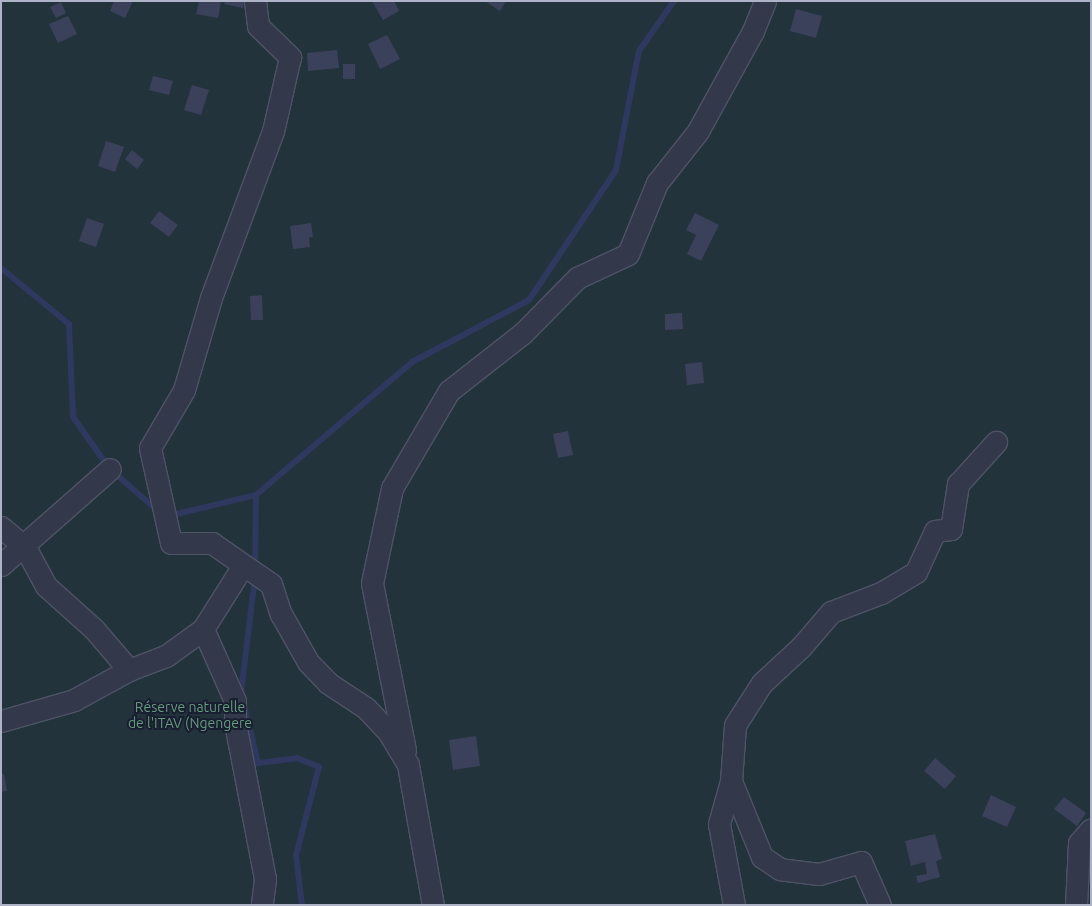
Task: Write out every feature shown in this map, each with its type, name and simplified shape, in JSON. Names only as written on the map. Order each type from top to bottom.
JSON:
[{"type":"street","points":[[255,1],[258,26],[290,57],[273,131],[211,298],[184,390],[150,448],[160,499],[171,543],[212,543],[242,567],[271,584],[280,614],[308,662],[328,683],[366,708],[389,733],[408,765]]},
{"type":"street","points":[[433,905],[372,583],[392,488],[449,391],[523,333],[577,278],[628,254],[657,183],[698,131],[753,31],[764,1]]},
{"type":"street","points":[[734,905],[719,824],[731,781],[735,725],[762,683],[801,647],[830,612],[881,593],[916,572],[935,531],[951,529],[958,484],[996,442]]},
{"type":"street","points":[[1,565],[25,546],[110,469]]},
{"type":"street","points":[[1,527],[25,546],[46,586],[94,629],[129,670]]},
{"type":"street","points":[[1,721],[74,700],[129,670],[166,656],[204,629],[242,567]]},
{"type":"street","points":[[204,629],[235,701],[236,723],[265,879],[262,905]]},
{"type":"street","points":[[731,781],[762,857],[780,869],[819,874],[861,862],[880,905]]},
{"type":"street","points":[[1076,905],[1080,843],[1091,829]]},
{"type":"green space","name":"Réserve naturelle de l'ITAV (Ngengere","points":[[1,1],[1091,1],[1091,905],[1,905]]},
{"type":"building","points":[[114,1],[133,1],[125,18],[110,11]]},
{"type":"building","points":[[199,1],[221,1],[218,18],[196,14]]},
{"type":"building","points":[[225,1],[244,1],[243,8],[224,4]]},
{"type":"building","points":[[372,1],[394,1],[399,11],[383,20]]},
{"type":"building","points":[[485,1],[506,1],[500,11]]},
{"type":"building","points":[[61,2],[66,13],[56,18],[50,7]]},
{"type":"building","points":[[796,9],[822,16],[816,38],[790,31]]},
{"type":"building","points":[[68,16],[77,34],[58,43],[49,24]]},
{"type":"building","points":[[387,35],[400,59],[380,69],[368,44]]},
{"type":"building","points":[[337,50],[339,68],[308,71],[307,53]]},
{"type":"building","points":[[343,64],[355,64],[355,79],[343,79]]},
{"type":"building","points":[[153,76],[173,81],[169,95],[149,90]]},
{"type":"building","points":[[192,85],[209,90],[201,115],[184,110]]},
{"type":"building","points":[[106,141],[124,147],[115,172],[98,166]]},
{"type":"building","points":[[132,150],[144,160],[137,169],[125,159]]},
{"type":"building","points":[[159,211],[178,225],[169,237],[150,223]]},
{"type":"building","points":[[695,213],[719,225],[701,261],[687,254],[696,235],[686,230]]},
{"type":"building","points":[[87,218],[104,224],[96,247],[79,241]]},
{"type":"building","points":[[311,223],[313,237],[309,238],[310,247],[293,249],[290,226]]},
{"type":"building","points":[[262,295],[263,320],[251,320],[250,296]]},
{"type":"building","points":[[682,313],[683,329],[665,330],[665,314]]},
{"type":"building","points":[[702,362],[704,383],[687,385],[685,364]]},
{"type":"building","points":[[568,431],[573,455],[558,458],[553,434]]},
{"type":"building","points":[[476,736],[480,766],[453,770],[449,740]]},
{"type":"building","points":[[935,758],[956,776],[945,789],[924,771]]},
{"type":"building","points":[[1,774],[4,774],[7,791],[1,792]]},
{"type":"building","points":[[991,795],[1016,807],[1007,827],[982,816]]},
{"type":"building","points":[[1064,797],[1086,813],[1077,826],[1054,809]]},
{"type":"building","points":[[935,834],[942,859],[936,861],[940,877],[918,883],[916,876],[927,874],[925,862],[911,866],[905,841]]},
{"type":"waterway","points":[[168,516],[256,495],[412,362],[529,300],[616,170],[639,51],[674,1]]},
{"type":"waterway","points":[[1,268],[69,324],[73,417],[110,469],[158,511]]},
{"type":"waterway","points":[[255,567],[256,495]]},
{"type":"waterway","points":[[241,693],[255,577]]},
{"type":"waterway","points":[[244,705],[258,763],[297,758],[319,767],[296,855],[302,905]]}]
